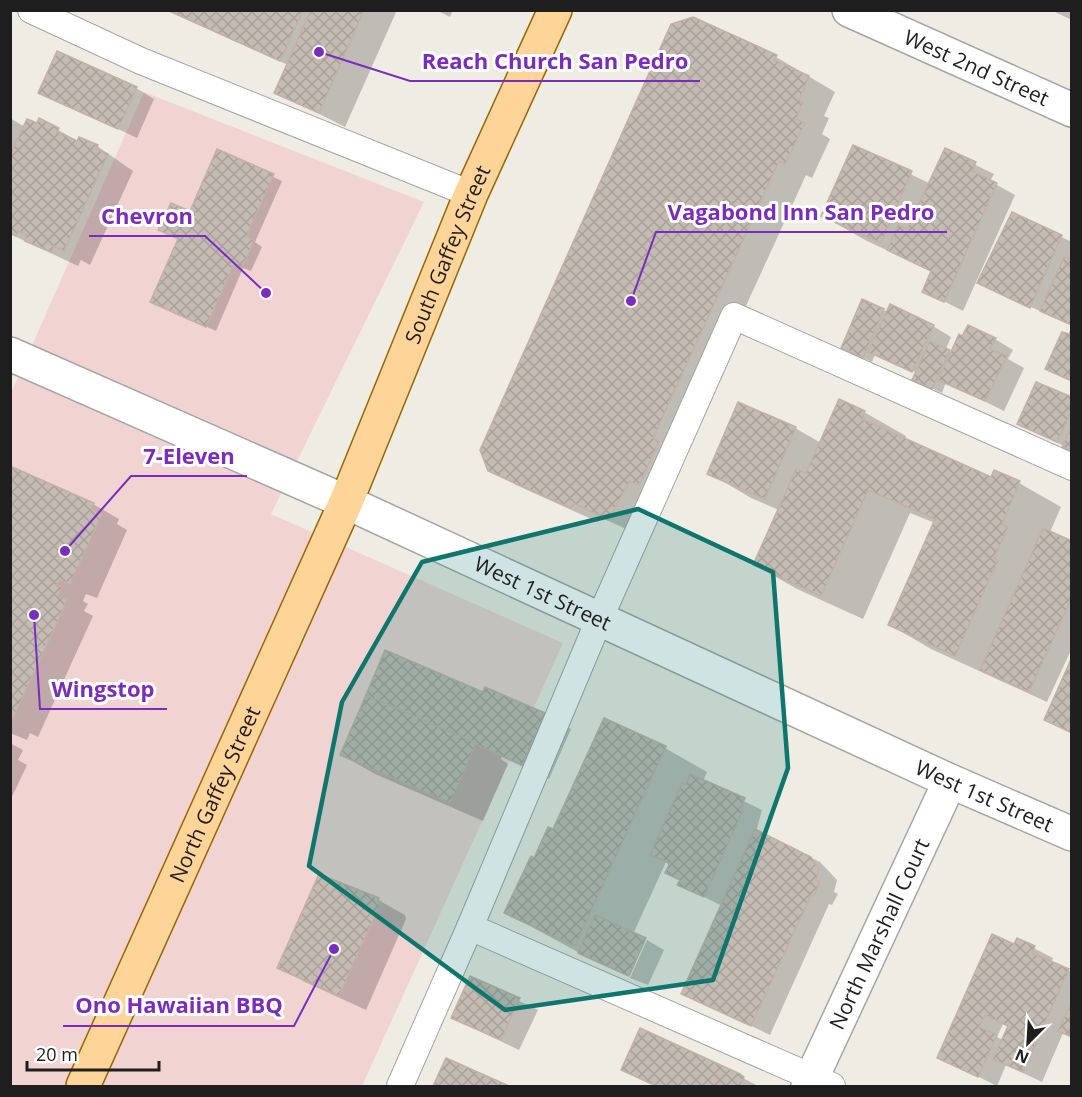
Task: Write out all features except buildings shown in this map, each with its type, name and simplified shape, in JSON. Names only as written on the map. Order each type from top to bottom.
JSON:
[{"type":"main road","name":"South Gaffey Street","points":[[346,502],[471,194],[555,10]]},
{"type":"main road","name":"North Gaffey Street","points":[[83,1086],[346,502]]},
{"type":"street","name":"West 2nd Street","points":[[849,10],[1071,110]]},
{"type":"street","name":"West 1st Street","points":[[10,354],[346,502],[950,781],[1071,834]]},
{"type":"street","name":"North Marshall Court","points":[[817,1084],[950,781]]},
{"type":"lane","points":[[31,10],[141,61],[471,194]]},
{"type":"lane","points":[[400,1086],[470,927],[599,620],[734,316],[1071,467]]},
{"type":"lane","points":[[470,927],[817,1084]]},
{"type":"highlighted area","points":[[638,509],[773,572],[788,768],[713,980],[505,1010],[309,866],[342,702],[422,562]]},
{"type":"shaded area","points":[[144,92],[424,202],[271,514],[563,643],[362,1086],[11,1086],[11,393]]},
{"type":"place","name":"Reach Church San Pedro","points":[[319,52]]},
{"type":"place","name":"Chevron","points":[[266,293]]},
{"type":"place","name":"Vagabond Inn San Pedro","points":[[631,301]]},
{"type":"place","name":"7-Eleven","points":[[65,551]]},
{"type":"place","name":"Wingstop","points":[[34,615]]},
{"type":"place","name":"Ono Hawaiian BBQ","points":[[334,949]]}]
